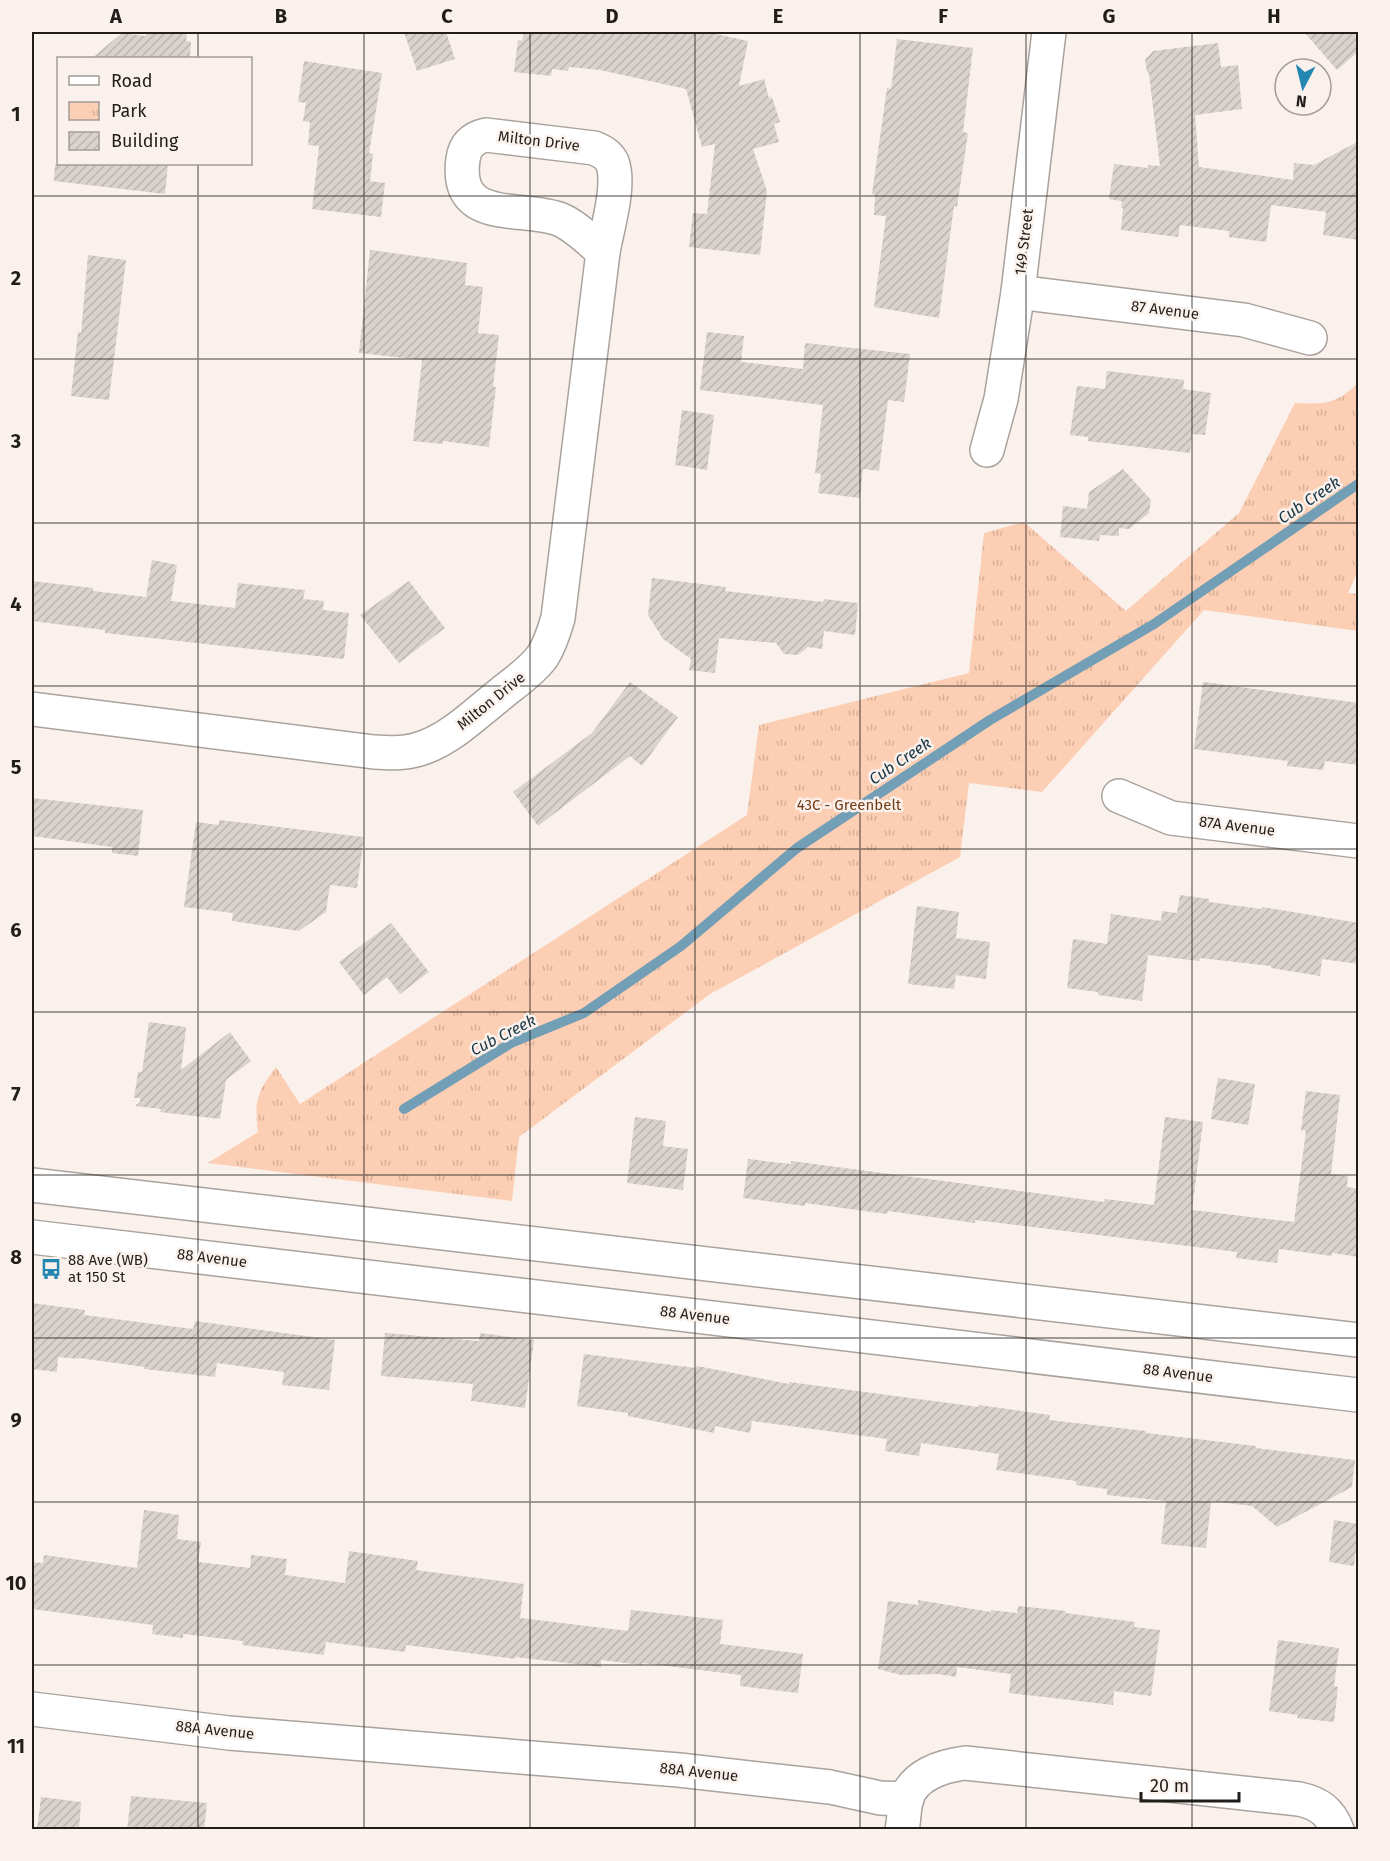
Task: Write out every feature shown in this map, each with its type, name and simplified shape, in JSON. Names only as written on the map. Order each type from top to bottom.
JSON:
[{"type":"street","name":"149 Street","points":[[987,450],[1000,399],[1018,292],[1049,32]]},
{"type":"street","name":"Milton Drive","points":[[32,709],[374,752],[399,753],[412,752],[439,741],[514,683],[543,655],[550,644],[560,612],[603,252],[615,181],[612,162],[607,155],[594,148],[486,135],[473,139],[463,156],[462,172],[463,186],[471,198],[484,207],[562,221],[603,252]]},
{"type":"street","name":"87 Avenue","points":[[1018,292],[1244,320],[1310,338]]},
{"type":"street","name":"87A Avenue","points":[[1119,796],[1171,818],[1359,841]]},
{"type":"street","points":[[32,1185],[1359,1340]]},
{"type":"street","name":"88 Avenue","points":[[32,1237],[1359,1395]]},
{"type":"street","name":"88A Avenue","points":[[32,1709],[229,1732],[679,1770],[830,1787],[880,1798],[904,1814],[913,1788],[925,1776],[953,1765],[976,1763],[1299,1799],[1313,1802],[1323,1808],[1331,1817],[1337,1830]]},
{"type":"green space","name":"43C - Greenbelt","points":[[1358,383],[1358,571],[1348,593],[1358,594],[1358,631],[1204,610],[1042,792],[969,783],[960,857],[710,994],[519,1137],[512,1201],[208,1163],[258,1132],[256,1112],[258,1097],[276,1067],[300,1104],[747,815],[759,725],[969,673],[984,533],[1024,522],[1126,611],[1239,513],[1295,403],[1330,402],[1343,396]]},
{"type":"building","points":[[146,32],[187,32],[186,41],[191,42],[190,57],[93,57],[122,33],[146,36]]},
{"type":"building","points":[[404,32],[446,32],[455,59],[417,71]]},
{"type":"building","points":[[524,32],[707,32],[748,41],[739,86],[764,79],[769,98],[772,97],[780,122],[774,124],[779,142],[753,149],[767,191],[760,255],[689,247],[693,213],[707,214],[715,144],[702,147],[686,89],[600,70],[569,67],[568,71],[552,69],[551,76],[514,72],[518,40],[522,41]]},
{"type":"building","points":[[1304,32],[1359,32],[1359,51],[1337,70],[1333,65],[1333,57],[1326,57]]},
{"type":"building","points":[[897,39],[973,48],[963,132],[968,133],[957,207],[954,206],[939,318],[874,307],[886,216],[874,215],[875,195],[872,194],[887,88],[891,89]]},
{"type":"building","points":[[1218,43],[1221,67],[1238,65],[1242,109],[1195,115],[1199,167],[1293,180],[1294,163],[1314,165],[1359,141],[1359,240],[1323,235],[1326,212],[1271,205],[1266,242],[1229,237],[1229,231],[1180,225],[1178,237],[1121,230],[1122,201],[1109,199],[1114,164],[1148,168],[1148,165],[1160,166],[1149,74],[1145,60],[1153,51]]},
{"type":"building","points":[[304,61],[382,73],[369,153],[373,154],[370,181],[385,183],[381,217],[312,209],[319,146],[308,145],[310,122],[303,121],[306,103],[298,102]]},
{"type":"building","points":[[55,164],[168,165],[165,194],[54,181]]},
{"type":"building","points":[[370,250],[467,263],[465,285],[483,287],[478,333],[499,335],[489,447],[443,441],[443,444],[413,441],[422,360],[359,353]]},
{"type":"building","points":[[88,255],[126,260],[109,400],[71,396],[78,332],[81,333]]},
{"type":"building","points":[[707,332],[744,336],[741,362],[803,369],[805,343],[910,354],[904,402],[888,400],[879,471],[863,469],[860,498],[818,493],[821,474],[815,473],[823,405],[700,390]]},
{"type":"building","points":[[1107,371],[1184,380],[1183,389],[1211,393],[1205,435],[1192,434],[1190,453],[1088,441],[1088,437],[1070,435],[1077,386],[1105,389]]},
{"type":"building","points":[[682,410],[714,415],[707,470],[675,465]]},
{"type":"building","points":[[1123,469],[1151,500],[1149,513],[1129,529],[1119,528],[1119,536],[1100,535],[1099,541],[1060,537],[1063,506],[1087,509],[1089,492]]},
{"type":"building","points":[[152,560],[177,565],[171,601],[235,608],[238,583],[305,590],[303,599],[324,601],[323,610],[349,613],[344,659],[105,633],[105,630],[32,621],[32,581],[146,597]]},
{"type":"building","points":[[652,578],[726,587],[725,591],[823,602],[824,599],[858,603],[855,635],[824,631],[822,649],[808,647],[798,655],[784,654],[776,643],[719,638],[715,673],[689,670],[691,659],[663,639],[648,615]]},
{"type":"building","points":[[409,581],[445,628],[399,663],[360,615]]},
{"type":"building","points":[[630,682],[678,717],[642,766],[630,756],[538,826],[513,792],[592,733]]},
{"type":"building","points":[[1203,682],[1359,703],[1359,765],[1325,761],[1323,770],[1287,766],[1288,761],[1194,749]]},
{"type":"building","points":[[32,798],[143,810],[138,856],[112,853],[112,847],[32,836]]},
{"type":"building","points":[[219,820],[364,837],[357,888],[330,885],[326,912],[299,931],[232,921],[233,913],[184,907],[196,822],[219,825]]},
{"type":"building","points":[[1180,895],[1209,899],[1209,902],[1262,909],[1262,907],[1359,923],[1359,964],[1322,959],[1320,976],[1271,968],[1271,966],[1148,955],[1142,1001],[1067,988],[1073,939],[1107,944],[1111,914],[1161,921],[1162,911],[1177,913]]},
{"type":"building","points":[[917,906],[959,912],[956,938],[990,942],[986,979],[956,975],[954,989],[908,984]]},
{"type":"building","points":[[391,923],[429,972],[400,994],[387,977],[364,995],[339,962]]},
{"type":"building","points":[[149,1022],[186,1027],[181,1070],[230,1032],[251,1061],[226,1080],[220,1119],[160,1112],[161,1109],[135,1106],[140,1102],[140,1098],[134,1098],[138,1072],[142,1072]]},
{"type":"building","points":[[1218,1078],[1255,1084],[1248,1125],[1211,1119]]},
{"type":"building","points":[[1306,1091],[1340,1095],[1331,1174],[1348,1176],[1347,1187],[1359,1189],[1359,1257],[1279,1249],[1277,1263],[1236,1258],[1237,1252],[975,1220],[975,1223],[888,1211],[887,1214],[805,1203],[805,1206],[743,1198],[748,1159],[791,1164],[791,1161],[1104,1202],[1105,1199],[1154,1205],[1165,1117],[1203,1122],[1192,1210],[1294,1222],[1306,1131],[1301,1130]]},
{"type":"building","points":[[635,1117],[666,1121],[663,1146],[688,1149],[683,1190],[627,1183]]},
{"type":"building","points":[[32,1303],[85,1310],[84,1315],[193,1329],[195,1321],[335,1340],[329,1390],[282,1385],[284,1372],[217,1363],[215,1377],[58,1357],[57,1372],[32,1369]]},
{"type":"building","points":[[385,1333],[479,1341],[480,1333],[534,1340],[525,1408],[471,1401],[473,1384],[381,1376]]},
{"type":"building","points":[[584,1354],[696,1368],[697,1366],[789,1384],[789,1382],[979,1407],[979,1405],[1050,1415],[1049,1420],[1355,1460],[1352,1487],[1277,1527],[1252,1506],[1211,1501],[1206,1548],[1161,1544],[1166,1501],[1107,1495],[1107,1489],[1076,1485],[1076,1481],[996,1470],[999,1454],[921,1443],[919,1456],[885,1451],[887,1439],[752,1421],[750,1433],[715,1426],[714,1433],[628,1416],[628,1413],[577,1406]]},
{"type":"building","points":[[144,1510],[179,1515],[177,1539],[201,1542],[198,1562],[250,1568],[251,1555],[287,1559],[285,1575],[345,1583],[349,1551],[418,1561],[416,1570],[524,1584],[520,1618],[628,1631],[631,1610],[723,1620],[720,1644],[803,1654],[798,1693],[740,1686],[741,1675],[642,1663],[642,1665],[601,1660],[601,1667],[406,1645],[405,1652],[326,1642],[324,1655],[242,1645],[243,1641],[183,1634],[183,1638],[152,1634],[153,1625],[32,1609],[32,1562],[43,1563],[44,1555],[137,1568]]},
{"type":"building","points":[[1334,1520],[1359,1524],[1354,1566],[1329,1562]]},
{"type":"building","points":[[918,1600],[991,1612],[991,1610],[1017,1613],[1018,1606],[1066,1611],[1065,1613],[1135,1622],[1134,1627],[1160,1630],[1151,1696],[1114,1691],[1113,1705],[1009,1693],[1011,1674],[957,1667],[956,1677],[938,1674],[901,1675],[878,1669],[888,1601],[918,1605]]},
{"type":"building","points":[[1278,1640],[1339,1648],[1334,1686],[1338,1687],[1334,1722],[1297,1718],[1298,1715],[1269,1711]]},
{"type":"building","points":[[131,1796],[207,1803],[204,1830],[127,1830]]},
{"type":"building","points":[[41,1797],[81,1802],[79,1830],[37,1830]]},
{"type":"waterway","name":"Cub Creek","points":[[404,1109],[511,1043],[584,1013],[681,946],[797,848],[990,720],[1154,624],[1358,484]]},
{"type":"place","name":"88 Ave (WB) at 150 St","points":[[51,1269]]}]
